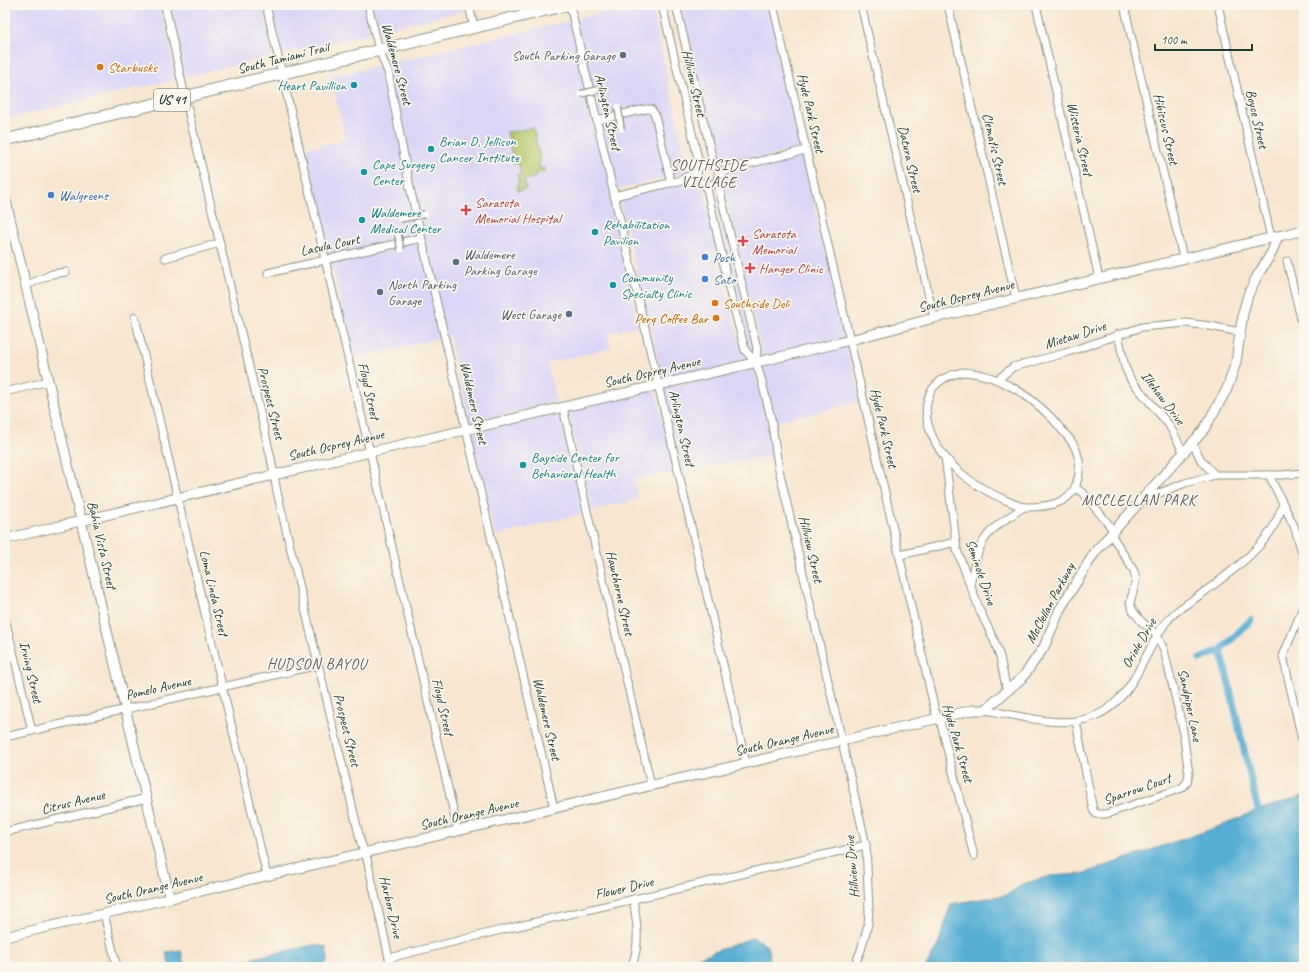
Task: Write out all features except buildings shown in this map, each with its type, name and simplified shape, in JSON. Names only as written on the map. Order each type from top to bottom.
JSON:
[{"type":"main road","name":"South Tamiami Trail","points":[[5,140],[567,5]]},
{"type":"street","name":"Prospect Street","points":[[165,5],[185,97],[318,665],[364,853]]},
{"type":"street","name":"Floyd Street","points":[[266,5],[458,830]]},
{"type":"street","name":"Waldemere Street","points":[[368,5],[379,50],[388,72],[395,101],[421,238],[554,808]]},
{"type":"street","points":[[469,5],[474,27]]},
{"type":"street","name":"Arlington Street","points":[[570,5],[746,763]]},
{"type":"street","name":"Hillview Street","points":[[662,5],[699,169]]},
{"type":"street","name":"Hillview Street","points":[[676,5],[715,166]]},
{"type":"street","name":"Hyde Park Street","points":[[773,5],[935,711],[939,718],[974,856]]},
{"type":"street","name":"Datura Street","points":[[861,5],[934,318]]},
{"type":"street","name":"Clematis Street","points":[[948,5],[1016,298]]},
{"type":"street","name":"Wisteria Street","points":[[1036,5],[1099,278]]},
{"type":"street","name":"Hibiscus Street","points":[[1124,5],[1183,258]]},
{"type":"street","name":"Boyce Street","points":[[1218,5],[1274,237]]},
{"type":"street","points":[[581,94],[601,89]]},
{"type":"street","points":[[618,107],[621,129]]},
{"type":"street","points":[[597,120],[649,109],[654,112],[671,183]]},
{"type":"street","points":[[614,196],[678,181],[699,169],[706,163],[715,166],[736,167],[806,150]]},
{"type":"street","points":[[715,166],[718,177]]},
{"type":"street","points":[[678,181],[711,184],[718,177],[732,171],[736,167]]},
{"type":"street","points":[[699,169],[703,183]]},
{"type":"street","name":"Hillview Street","points":[[718,177],[757,348],[756,363],[771,418],[778,465],[842,741]]},
{"type":"street","name":"Hillview Street","points":[[703,183],[745,350],[756,363]]},
{"type":"street","name":"Bahia Vista Street","points":[[5,197],[9,229],[27,285],[170,899]]},
{"type":"street","points":[[400,220],[424,214]]},
{"type":"street","name":"South Osprey Avenue","points":[[5,539],[274,474],[850,341],[934,318],[1304,230]]},
{"type":"street","points":[[398,235],[401,250]]},
{"type":"street","name":"McClellan Parkway","points":[[985,710],[1023,677],[1035,661],[1075,583],[1095,552],[1193,444],[1212,418],[1226,389],[1236,362],[1240,332],[1248,295],[1256,278],[1272,252],[1274,237]]},
{"type":"street","name":"Lasula Court","points":[[268,273],[421,238]]},
{"type":"street","points":[[165,258],[220,243]]},
{"type":"street","points":[[1287,261],[1304,331]]},
{"type":"street","points":[[27,285],[52,274],[66,272]]},
{"type":"street","name":"Loma Linda Street","points":[[135,316],[267,876]]},
{"type":"street","name":"Mietaw Drive","points":[[997,380],[1013,367],[1065,353],[1142,327],[1173,323],[1197,324],[1240,332]]},
{"type":"street","name":"Illehaw Drive","points":[[1118,334],[1125,367],[1131,380],[1169,425],[1184,453]]},
{"type":"street","points":[[973,373],[997,380],[1033,401],[1053,419],[1068,437],[1076,450],[1080,463],[1076,488],[1066,498],[1055,504],[1024,508],[1000,498],[978,485],[944,457],[936,444],[927,423],[927,401],[930,392],[938,384],[956,374],[973,373]]},
{"type":"street","points":[[5,392],[49,381]]},
{"type":"street","name":"Hawthorne Street","points":[[563,408],[651,785]]},
{"type":"street","points":[[1193,444],[1201,460],[1215,475]]},
{"type":"street","name":"Seminole Drive","points":[[944,457],[956,542],[962,567],[994,640],[1007,692]]},
{"type":"street","points":[[1141,501],[1185,483],[1215,475],[1269,475],[1304,473]]},
{"type":"street","points":[[1269,475],[1294,526],[1304,558]]},
{"type":"street","points":[[1076,488],[1084,494],[1112,532],[1134,571],[1136,580],[1130,603],[1133,611],[1141,621],[1157,635]]},
{"type":"street","name":"Oriole Drive","points":[[985,710],[1038,720],[1076,721],[1097,715],[1120,698],[1130,685],[1157,635],[1171,617],[1221,579],[1264,540],[1271,530],[1283,505]]},
{"type":"street","points":[[970,586],[977,554],[986,536],[997,524],[1024,508]]},
{"type":"street","points":[[900,555],[956,542]]},
{"type":"street","points":[[1304,605],[1283,656],[1304,748]]},
{"type":"street","name":"Irving Street","points":[[5,618],[32,731]]},
{"type":"street","name":"Sandpiper Lane","points":[[1157,635],[1164,650],[1182,725],[1189,774],[1187,782]]},
{"type":"street","name":"Pomelo Avenue","points":[[5,737],[318,665]]},
{"type":"street","points":[[939,718],[972,710],[985,710]]},
{"type":"street","name":"South Orange Avenue","points":[[5,937],[939,718]]},
{"type":"street","name":"Sparrow Court","points":[[1076,721],[1094,812],[1100,816],[1182,788],[1187,782]]},
{"type":"street","name":"Hillview Drive","points":[[842,741],[866,845],[869,910],[868,924],[865,938],[854,967]]},
{"type":"street","name":"Citrus Avenue","points":[[5,832],[147,798]]},
{"type":"street","name":"Flower Drive","points":[[389,958],[497,930],[866,845]]},
{"type":"street","name":"Harbor Drive","points":[[364,853],[391,967]]},
{"type":"street","points":[[632,967],[637,942],[634,899]]},
{"type":"street","points":[[104,914],[117,967]]},
{"type":"shaded area","points":[[5,5],[161,5],[177,79],[5,119]]},
{"type":"shaded area","points":[[169,5],[262,5],[273,56],[184,77]]},
{"type":"shaded area","points":[[270,5],[364,5],[371,33],[281,54]]},
{"type":"shaded area","points":[[372,5],[465,5],[466,10],[378,31]]},
{"type":"shaded area","name":"Sarasota Memorial Hospital","points":[[636,5],[651,5],[689,172],[609,191],[639,326],[608,333],[611,348],[547,363],[556,402],[470,423],[449,336],[354,358],[305,149],[346,140],[331,77]]},
{"type":"shaded area","points":[[680,5],[769,5],[801,148],[737,164],[717,163]]},
{"type":"shaded area","points":[[803,154],[845,338],[760,358],[761,347],[721,179],[738,170]]},
{"type":"shaded area","points":[[679,184],[699,184],[703,187],[727,298],[742,351],[749,361],[663,381],[619,198]]},
{"type":"shaded area","points":[[715,186],[754,348],[753,354],[749,349],[734,296],[711,188]]},
{"type":"shaded area","points":[[847,345],[861,401],[775,422],[761,365]]},
{"type":"shaded area","points":[[753,367],[767,419],[772,456],[682,471],[663,388]]},
{"type":"shaded area","points":[[655,389],[675,473],[634,479],[638,499],[591,511],[567,410]]},
{"type":"shaded area","points":[[560,412],[584,513],[495,536],[471,432]]},
{"type":"green space","points":[[533,127],[540,159],[540,169],[544,168],[545,171],[536,174],[536,177],[524,180],[526,189],[518,191],[517,185],[519,184],[517,175],[521,174],[519,164],[514,164],[507,132],[516,132]]},
{"type":"water","points":[[1304,796],[1304,967],[926,967],[938,945],[951,904],[1007,895],[1023,884],[1050,876],[1082,874],[1215,828],[1258,810]]},
{"type":"water","points":[[754,937],[767,946],[770,958],[765,967],[684,967],[684,963]]},
{"type":"water","points":[[314,945],[326,947],[328,959],[324,967],[211,967]]},
{"type":"water","points":[[181,950],[184,967],[170,967],[166,952]]},
{"type":"waterway","points":[[1200,659],[1221,650],[1251,620]]},
{"type":"waterway","points":[[1221,650],[1258,810]]},
{"type":"place","name":"South Parking Garage","points":[[623,55]]},
{"type":"place","name":"Starbucks","points":[[100,67]]},
{"type":"place","name":"Heart Pavillion","points":[[354,85]]},
{"type":"place","name":"Brian D, Jellison Cancer Institute","points":[[431,149]]},
{"type":"place","name":"Cape Surgery Center","points":[[364,172]]},
{"type":"place","name":"Walgreens","points":[[51,195]]},
{"type":"place","name":"Sarasota Memorial Hospital","points":[[466,210]]},
{"type":"place","name":"Waldemere Medical Center","points":[[362,220]]},
{"type":"place","name":"Rehabilitation Pavilion","points":[[595,232]]},
{"type":"place","name":"Sarasota Memorial","points":[[743,241]]},
{"type":"place","name":"Posh","points":[[705,257]]},
{"type":"place","name":"Waldemere Parking Garage","points":[[456,262]]},
{"type":"place","name":"Hanger Clinic","points":[[750,268]]},
{"type":"place","name":"Sato","points":[[705,279]]},
{"type":"place","name":"Community Specialty Clinic","points":[[613,285]]},
{"type":"place","name":"North Parking Garage","points":[[380,292]]},
{"type":"place","name":"Southside Deli","points":[[715,303]]},
{"type":"place","name":"West Garage","points":[[569,314]]},
{"type":"place","name":"Perq Coffee Bar","points":[[716,318]]},
{"type":"place","name":"Bayside Center for Behavioral Health","points":[[523,465]]},
{"type":"district","name":"SOUTHSIDE VILLAGE","points":[[709,174]]},
{"type":"district","name":"MCCLELLAN PARK","points":[[1139,500]]},
{"type":"district","name":"HUDSON BAYOU","points":[[317,664]]}]
